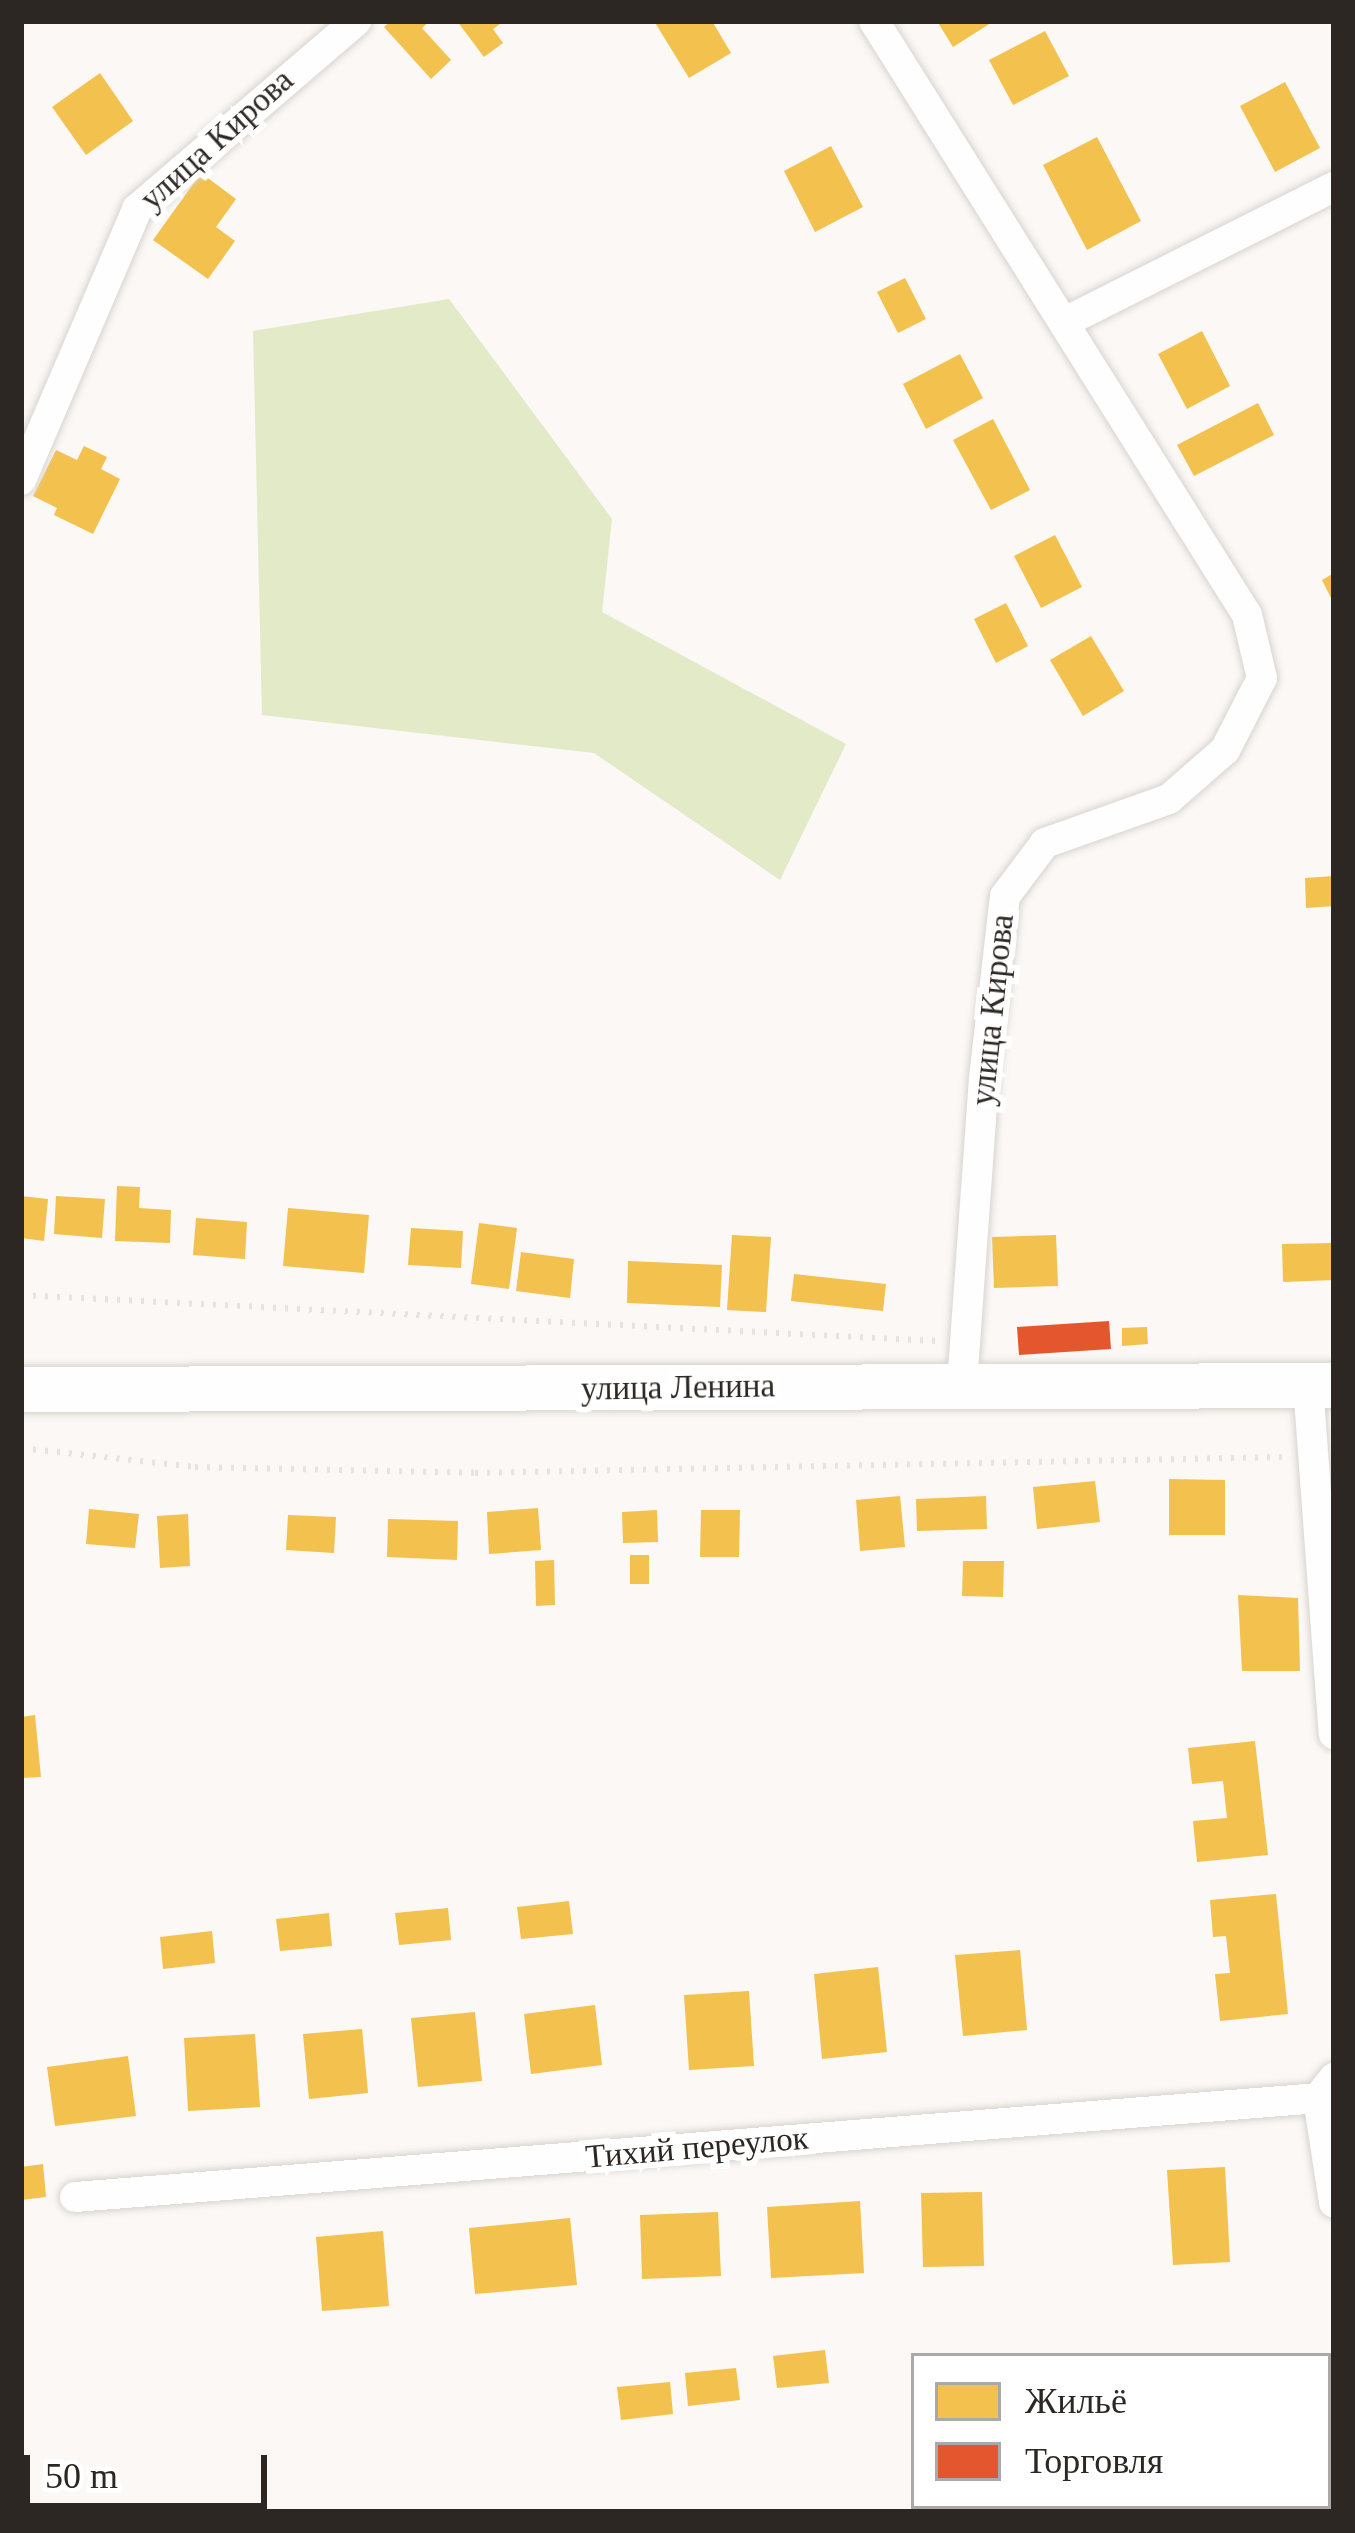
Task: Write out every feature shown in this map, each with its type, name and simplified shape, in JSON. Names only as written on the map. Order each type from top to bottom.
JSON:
[{"type":"main road","name":"улица Ленина","points":[[21,1389],[602,1390],[963,1362],[1321,1385]]},
{"type":"street","name":"улица Кирова","points":[[21,480],[137,209],[356,21]]},
{"type":"street","name":"улица Кирова","points":[[874,21],[1067,321],[1247,615],[1262,678],[1225,750],[1169,799],[1045,843],[1004,896],[963,1362]]},
{"type":"street","points":[[1067,321],[1334,187]]},
{"type":"street","points":[[1321,1385],[1314,1456],[1334,1734]]},
{"type":"street","points":[[1326,2088],[1334,2203]]},
{"type":"street","name":"Тихий переулок","points":[[75,2198],[1326,2088]]},
{"type":"path","points":[[21,1294],[963,1362]]},
{"type":"path","points":[[21,1448],[195,1467],[475,1473],[1314,1456]]},
{"type":"green space","points":[[449,299],[612,519],[602,612],[846,744],[780,880],[594,753],[262,715],[253,331]]},
{"type":"building: Жильё","points":[[391,21],[430,21],[422,28],[451,60],[431,79],[384,27]]},
{"type":"building: Жильё","points":[[457,21],[504,21],[493,29],[503,43],[484,57]]},
{"type":"building: Жильё","points":[[654,21],[712,21],[731,53],[689,78]]},
{"type":"building: Жильё","points":[[937,21],[994,21],[953,47]]},
{"type":"building: Жильё","points":[[1045,31],[1069,76],[1013,105],[989,60]]},
{"type":"building: Жильё","points":[[100,73],[133,121],[86,155],[52,107]]},
{"type":"building: Жильё","points":[[1285,82],[1320,148],[1275,172],[1240,106]]},
{"type":"building: Жильё","points":[[1097,137],[1141,221],[1087,250],[1043,165]]},
{"type":"building: Жильё","points":[[831,146],[863,207],[815,232],[784,171]]},
{"type":"building: Жильё","points":[[201,173],[236,199],[216,227],[235,241],[208,279],[153,240]]},
{"type":"building: Жильё","points":[[905,278],[926,319],[898,333],[877,292]]},
{"type":"building: Жильё","points":[[1202,331],[1230,386],[1187,409],[1158,354]]},
{"type":"building: Жильё","points":[[960,354],[983,398],[926,429],[903,384]]},
{"type":"building: Жильё","points":[[1258,403],[1274,435],[1194,476],[1177,445]]},
{"type":"building: Жильё","points":[[993,419],[1030,490],[991,510],[953,440]]},
{"type":"building: Жильё","points":[[84,446],[107,457],[101,469],[120,479],[93,534],[54,515],[57,508],[33,496],[56,450],[77,460]]},
{"type":"building: Жильё","points":[[1055,535],[1082,587],[1041,608],[1014,556]]},
{"type":"building: Жильё","points":[[1334,573],[1334,604],[1322,580]]},
{"type":"building: Жильё","points":[[1006,603],[1028,646],[996,663],[974,619]]},
{"type":"building: Жильё","points":[[1091,636],[1124,691],[1083,716],[1050,660]]},
{"type":"building: Жильё","points":[[1334,876],[1334,906],[1306,908],[1305,878]]},
{"type":"building: Жильё","points":[[117,1186],[140,1187],[139,1208],[171,1210],[170,1243],[115,1241]]},
{"type":"building: Жильё","points":[[21,1196],[48,1199],[44,1241],[21,1238]]},
{"type":"building: Жильё","points":[[56,1196],[105,1199],[102,1238],[54,1234]]},
{"type":"building: Жильё","points":[[288,1208],[369,1215],[364,1273],[283,1266]]},
{"type":"building: Жильё","points":[[196,1218],[247,1222],[245,1259],[193,1255]]},
{"type":"building: Жильё","points":[[479,1223],[517,1228],[509,1289],[471,1284]]},
{"type":"building: Жильё","points":[[411,1228],[463,1231],[461,1268],[408,1265]]},
{"type":"building: Жильё","points":[[732,1235],[771,1237],[766,1312],[727,1310]]},
{"type":"building: Жильё","points":[[1056,1235],[1058,1286],[994,1288],[992,1237]]},
{"type":"building: Жильё","points":[[1334,1243],[1334,1280],[1283,1282],[1282,1244]]},
{"type":"building: Жильё","points":[[521,1252],[574,1259],[570,1298],[516,1291]]},
{"type":"building: Жильё","points":[[628,1261],[722,1265],[720,1307],[627,1303]]},
{"type":"building: Жильё","points":[[794,1274],[886,1284],[883,1311],[791,1301]]},
{"type":"building: Жильё","points":[[1147,1327],[1148,1344],[1122,1346],[1122,1328]]},
{"type":"building: Жильё","points":[[1169,1479],[1225,1480],[1225,1535],[1169,1535]]},
{"type":"building: Жильё","points":[[1095,1481],[1100,1522],[1037,1529],[1033,1487]]},
{"type":"building: Жильё","points":[[900,1496],[905,1547],[860,1551],[856,1500]]},
{"type":"building: Жильё","points":[[986,1496],[987,1529],[917,1531],[916,1499]]},
{"type":"building: Жильё","points":[[538,1508],[541,1550],[489,1554],[487,1512]]},
{"type":"building: Жильё","points":[[89,1509],[139,1514],[135,1548],[86,1544]]},
{"type":"building: Жильё","points":[[657,1510],[658,1542],[623,1543],[622,1512]]},
{"type":"building: Жильё","points":[[701,1510],[740,1510],[739,1557],[700,1557]]},
{"type":"building: Жильё","points":[[188,1514],[190,1566],[160,1568],[157,1516]]},
{"type":"building: Жильё","points":[[288,1515],[336,1517],[334,1553],[286,1550]]},
{"type":"building: Жильё","points":[[388,1519],[458,1521],[457,1560],[387,1557]]},
{"type":"building: Жильё","points":[[630,1555],[649,1555],[649,1584],[630,1584]]},
{"type":"building: Жильё","points":[[554,1560],[555,1605],[536,1606],[535,1561]]},
{"type":"building: Жильё","points":[[963,1561],[1004,1561],[1003,1597],[962,1596]]},
{"type":"building: Жильё","points":[[1238,1595],[1298,1598],[1300,1671],[1242,1671]]},
{"type":"building: Жильё","points":[[35,1715],[41,1777],[21,1778],[21,1717]]},
{"type":"building: Жильё","points":[[1255,1741],[1268,1855],[1197,1862],[1193,1821],[1227,1818],[1223,1781],[1192,1784],[1188,1748]]},
{"type":"building: Жильё","points":[[1276,1894],[1288,2014],[1220,2021],[1215,1974],[1230,1973],[1226,1936],[1213,1937],[1210,1900]]},
{"type":"building: Жильё","points":[[569,1901],[573,1934],[521,1939],[517,1907]]},
{"type":"building: Жильё","points":[[448,1908],[451,1940],[399,1945],[395,1913]]},
{"type":"building: Жильё","points":[[329,1913],[332,1946],[280,1951],[276,1919]]},
{"type":"building: Жильё","points":[[212,1931],[215,1963],[163,1969],[160,1937]]},
{"type":"building: Жильё","points":[[1020,1950],[1027,2030],[963,2036],[955,1955]]},
{"type":"building: Жильё","points":[[878,1967],[887,2052],[822,2059],[814,1974]]},
{"type":"building: Жильё","points":[[749,1991],[754,2066],[689,2070],[684,1995]]},
{"type":"building: Жильё","points":[[595,2005],[602,2065],[531,2074],[524,2014]]},
{"type":"building: Жильё","points":[[475,2012],[482,2081],[418,2087],[411,2018]]},
{"type":"building: Жильё","points":[[362,2029],[368,2093],[309,2099],[303,2034]]},
{"type":"building: Жильё","points":[[255,2034],[260,2107],[188,2111],[184,2038]]},
{"type":"building: Жильё","points":[[128,2056],[136,2116],[55,2126],[47,2067]]},
{"type":"building: Жильё","points":[[43,2164],[46,2197],[21,2200],[21,2167]]},
{"type":"building: Жильё","points":[[1225,2167],[1230,2262],[1173,2265],[1167,2170]]},
{"type":"building: Жильё","points":[[982,2192],[984,2266],[923,2267],[921,2193]]},
{"type":"building: Жильё","points":[[860,2201],[864,2273],[771,2278],[767,2207]]},
{"type":"building: Жильё","points":[[718,2212],[721,2276],[642,2279],[640,2215]]},
{"type":"building: Жильё","points":[[570,2218],[577,2285],[475,2294],[469,2228]]},
{"type":"building: Жильё","points":[[383,2231],[389,2306],[322,2311],[316,2237]]},
{"type":"building: Жильё","points":[[825,2350],[829,2383],[777,2388],[773,2356]]},
{"type":"building: Жильё","points":[[736,2368],[740,2400],[688,2406],[685,2373]]},
{"type":"building: Жильё","points":[[670,2382],[673,2414],[621,2420],[617,2387]]},
{"type":"building: Торговля","points":[[1109,1321],[1111,1349],[1019,1355],[1017,1327]]}]
